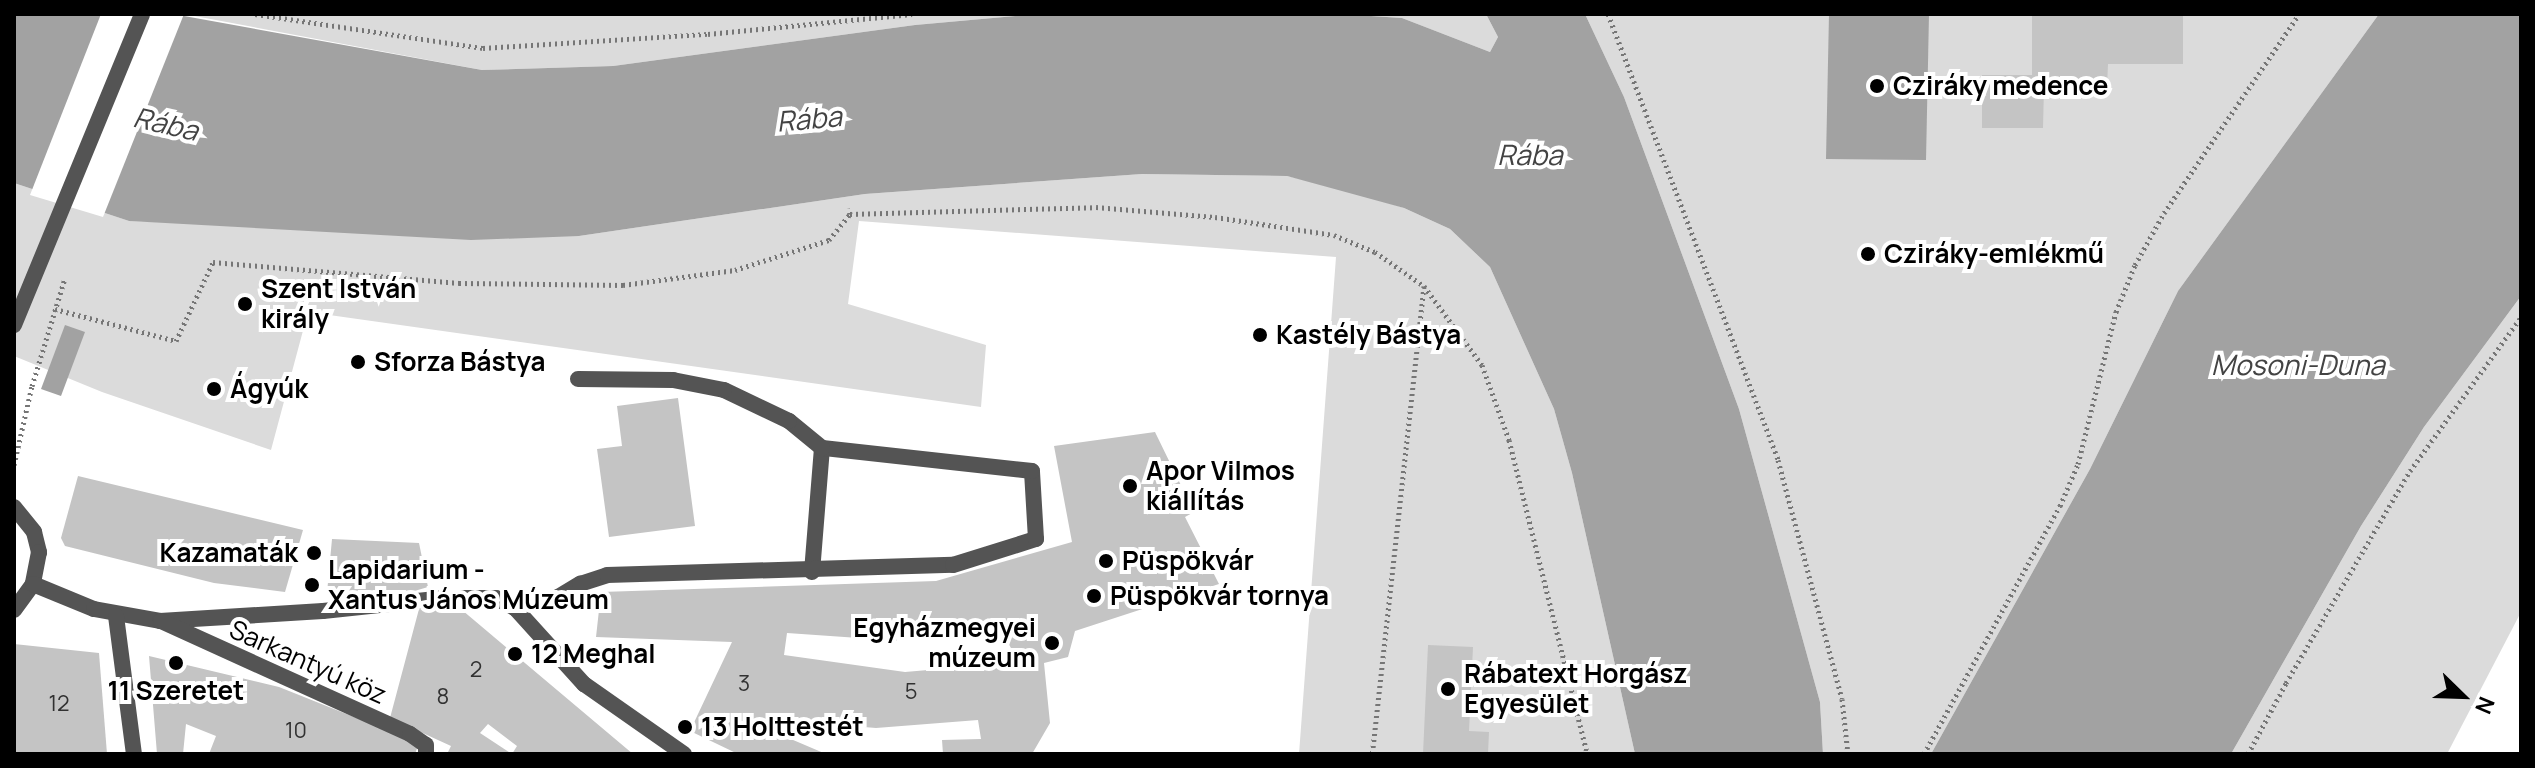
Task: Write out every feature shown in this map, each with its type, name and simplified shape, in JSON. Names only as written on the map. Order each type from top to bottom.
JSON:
[{"type":"street","points":[[14,325],[142,14]]},
{"type":"street","points":[[515,608],[558,597],[580,584],[607,575],[812,572],[953,565],[1036,539],[1032,471],[822,448],[789,421],[724,390],[673,380],[578,379]]},
{"type":"street","points":[[812,572],[822,448]]},
{"type":"street","points":[[14,507],[28,523],[36,542],[38,563],[33,584],[14,610]]},
{"type":"street","points":[[33,584],[116,616],[160,621],[323,611],[445,598],[496,598],[515,608],[584,684],[684,754]]},
{"type":"street","points":[[116,616],[134,754]]},
{"type":"street","name":"Sarkantyú köz","points":[[160,621],[410,734],[426,745],[426,754]]},
{"type":"path","points":[[255,14],[483,48],[708,34],[912,14]]},
{"type":"path","points":[[1608,14],[1778,460],[1842,699],[1848,754]]},
{"type":"path","points":[[1924,754],[2060,506],[2078,464],[2116,312],[2135,265],[2164,213],[2299,14]]},
{"type":"path","points":[[55,309],[176,341],[213,262],[459,283],[623,285],[749,265],[829,240],[850,211],[1096,207],[1215,217],[1334,235],[1375,252],[1424,286],[1482,365],[1509,440],[1587,754]]},
{"type":"path","points":[[14,465],[32,386],[65,278]]},
{"type":"path","points":[[1372,754],[1424,286]]},
{"type":"path","points":[[2248,754],[2410,471],[2521,317]]},
{"type":"shaded area","points":[[184,14],[1037,14],[915,25],[613,66],[482,70]]},
{"type":"shaded area","points":[[1340,14],[1486,14],[1498,37],[1490,52],[1402,18]]},
{"type":"shaded area","points":[[1585,14],[2379,14],[2178,291],[2090,469],[1931,754],[1823,754],[1820,702],[1739,409],[1624,97]]},
{"type":"shaded area","points":[[1142,174],[1287,176],[1352,191],[1404,208],[1450,229],[1490,267],[1554,409],[1572,473],[1635,754],[1299,754],[1336,257],[859,221],[848,304],[986,345],[981,407],[308,312],[271,450],[102,392],[14,356],[14,183],[129,221],[579,236],[865,194]]},
{"type":"shaded area","points":[[2521,296],[2521,612],[2447,754],[2231,754],[2361,526],[2424,427]]},
{"type":"water","name":"Rába","points":[[14,14],[173,14],[482,70],[613,66],[915,25],[1037,14],[1340,14],[1402,18],[1490,52],[1498,37],[1486,14],[1585,14],[1624,97],[1739,409],[1820,702],[1823,754],[1635,754],[1572,473],[1554,409],[1490,267],[1450,229],[1404,208],[1287,176],[1142,174],[865,194],[579,236],[471,240],[129,221],[14,183]]},
{"type":"water","name":"Cziráky medence","points":[[1829,14],[1929,14],[1926,160],[1826,159]]},
{"type":"water","name":"Mosoni-Duna","points":[[2379,14],[2521,14],[2521,296],[2424,427],[2361,526],[2231,754],[1931,754],[2090,469],[2178,291]]},
{"type":"water","points":[[65,325],[85,332],[61,396],[41,389]]},
{"type":"pier","points":[[101,14],[184,14],[103,217],[30,195]]},
{"type":"building","points":[[2032,14],[2183,14],[2183,64],[2108,64],[2107,87],[2044,87],[2043,128],[1982,128],[1982,75],[2032,75]]},
{"type":"building","points":[[678,398],[695,526],[609,537],[597,449],[622,446],[617,406]]},
{"type":"building","points":[[1155,432],[1194,512],[1185,517],[1219,584],[1075,631],[1068,657],[1044,663],[1050,723],[1032,754],[943,754],[942,740],[981,739],[978,720],[876,728],[828,724],[769,713],[765,728],[826,754],[738,754],[690,731],[732,642],[596,637],[601,592],[936,581],[1072,542],[1054,446]],"holes":[[[1012,621],[1006,639],[1017,659],[905,672],[784,655],[787,633],[902,641],[956,636]]]},
{"type":"building","points":[[78,476],[303,530],[285,592],[214,583],[65,546],[61,538]]},
{"type":"building","points":[[332,539],[419,543],[428,587],[401,595],[367,597],[327,593]]},
{"type":"building","points":[[419,609],[462,610],[633,754],[512,754],[447,754],[451,746],[390,718]],"holes":[[[488,724],[517,746],[512,754],[480,733]]]},
{"type":"building","points":[[14,644],[99,653],[107,754],[14,754]]},
{"type":"building","name":"Rábatext Horgász Egyesület","points":[[1428,645],[1473,647],[1469,731],[1489,732],[1488,754],[1423,754]]},
{"type":"building","points":[[149,656],[279,687],[419,743],[415,754],[209,754],[216,736],[186,724],[183,754],[157,754]]},
{"type":"place","name":"Cziráky medence","points":[[1877,86]]},
{"type":"place","name":"Cziráky-emlékmű","points":[[1868,254]]},
{"type":"place","name":"Szent István király","points":[[245,304]]},
{"type":"place","name":"Kastély Bástya","points":[[1260,335]]},
{"type":"place","name":"Sforza Bástya","points":[[358,362]]},
{"type":"place","name":"Ágyúk","points":[[214,389]]},
{"type":"place","name":"Apor Vilmos kiállítás","points":[[1130,486]]},
{"type":"place","name":"Kazamaták","points":[[314,553]]},
{"type":"place","name":"Püspökvár","points":[[1106,561]]},
{"type":"place","name":"Lapidarium - Xantus János Múzeum","points":[[312,585]]},
{"type":"place","name":"Püspökvár tornya","points":[[1094,596]]},
{"type":"place","name":"Egyházmegyei múzeum","points":[[1052,643]]},
{"type":"place","name":"12 Meghal","points":[[515,654]]},
{"type":"place","name":"11 Szeretet","points":[[176,663]]},
{"type":"place","name":"Rábatext Horgász Egyesület","points":[[1448,689]]},
{"type":"place","name":"13 Holttestét","points":[[685,727]]}]
